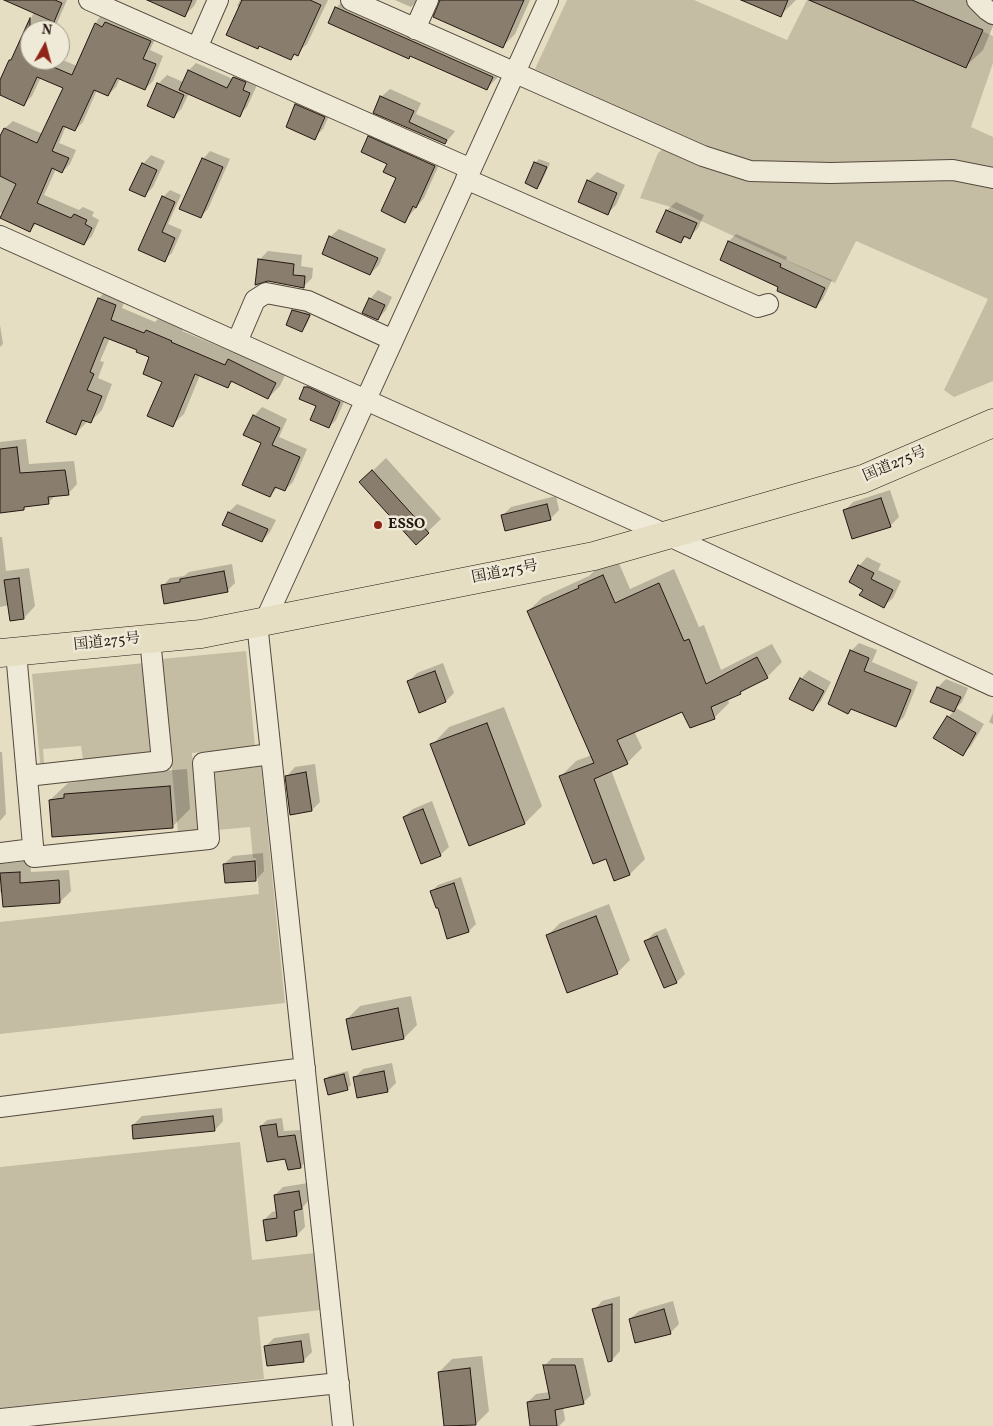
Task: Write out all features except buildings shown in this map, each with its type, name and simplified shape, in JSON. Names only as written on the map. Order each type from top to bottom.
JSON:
[{"type":"highway","name":"国道275号","points":[[8,653],[201,634],[594,556],[862,479],[993,423]]},
{"type":"street","points":[[91,0],[758,307],[768,304]]},
{"type":"street","points":[[197,48],[218,0]]},
{"type":"street","points":[[351,0],[514,74],[703,156],[750,171],[831,173],[953,170],[993,178]]},
{"type":"street","points":[[415,29],[428,0]]},
{"type":"street","points":[[343,1426],[271,754],[261,622],[548,0]]},
{"type":"street","points":[[977,0],[986,10],[993,14]]},
{"type":"street","points":[[0,236],[667,535],[993,686]]},
{"type":"street","points":[[237,342],[255,300],[266,293],[308,301],[392,340]]},
{"type":"street","points":[[27,776],[162,762],[150,639]]},
{"type":"street","points":[[8,653],[27,776],[34,857],[209,839],[203,763],[271,754]]},
{"type":"street","points":[[0,853],[33,849]]},
{"type":"street","points":[[0,1107],[305,1068]]},
{"type":"street","points":[[0,1419],[339,1383]]},
{"type":"shaded area","points":[[567,0],[694,0],[787,40],[807,0],[913,0],[993,36],[993,63],[971,127],[993,137],[993,170],[806,165],[747,161],[712,148],[535,69]]},
{"type":"shaded area","points":[[664,148],[728,171],[943,178],[993,187],[993,381],[954,397],[944,390],[988,299],[856,241],[835,283],[671,207],[640,198],[658,153]]},
{"type":"shaded area","points":[[246,651],[255,747],[192,753],[199,830],[178,832],[161,659]]},
{"type":"shaded area","points":[[145,663],[154,754],[83,760],[81,746],[43,749],[44,763],[40,763],[32,674]]},
{"type":"shaded area","points":[[261,765],[285,1003],[0,1034],[0,922],[259,894],[256,858],[253,858],[250,827],[217,830],[212,773]]},
{"type":"shaded area","points":[[240,1142],[252,1260],[315,1253],[321,1310],[258,1317],[264,1379],[0,1408],[0,1167]]},
{"type":"place","name":"ESSO","points":[[378,525]]}]
